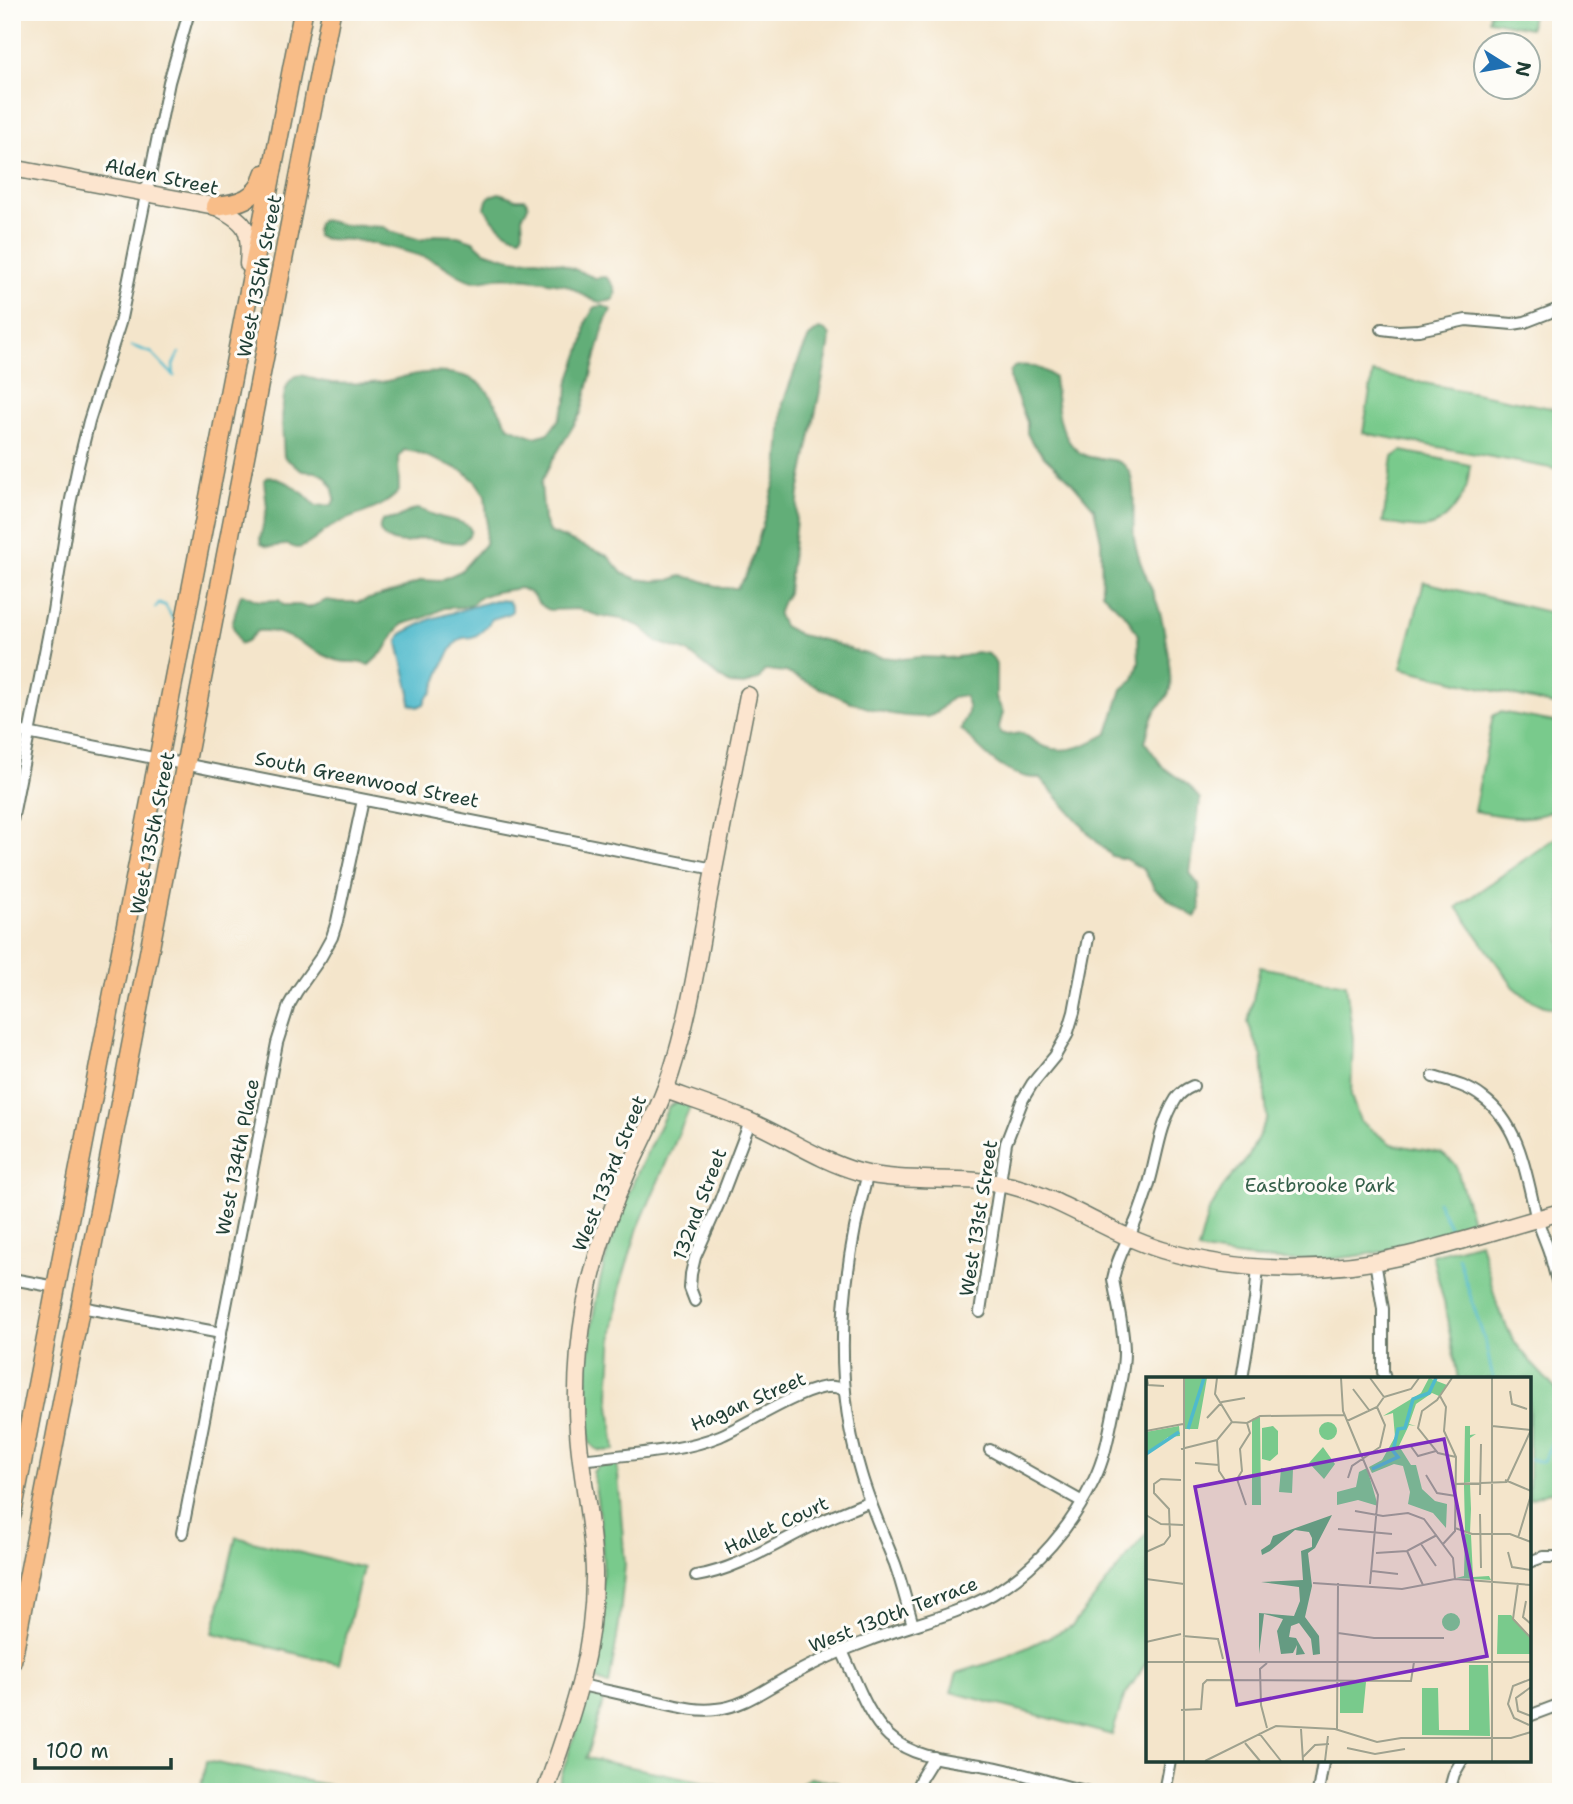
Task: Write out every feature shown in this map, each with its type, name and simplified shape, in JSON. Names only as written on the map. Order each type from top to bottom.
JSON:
[{"type":"main road","name":"West 135th Street","points":[[12,1661],[331,12]]},
{"type":"main road","name":"West 135th Street","points":[[12,1514],[301,18]]},
{"type":"main road","points":[[215,206],[246,200],[260,187],[293,27],[301,18]]},
{"type":"street","points":[[12,821],[75,478],[120,323],[169,82],[189,12]]},
{"type":"street","name":"Alden Street","points":[[12,169],[215,206],[241,222],[247,230],[251,278]]},
{"type":"street","points":[[1382,329],[1419,330],[1466,320],[1513,324],[1561,308]]},
{"type":"street","name":"West 133rd Street","points":[[545,1792],[581,1685],[589,1646],[594,1595],[589,1515],[578,1433],[577,1383],[585,1306],[599,1249],[612,1213],[671,1074],[688,1009],[748,695]]},
{"type":"street","name":"South Greenwood Street","points":[[12,730],[714,869]]},
{"type":"street","name":"West 134th Place","points":[[182,1533],[277,1043],[289,1005],[332,937],[363,800]]},
{"type":"street","name":"West 131st Street","points":[[980,1312],[1006,1143],[1032,1084],[1055,1056],[1067,1035],[1088,938]]},
{"type":"street","points":[[1433,1077],[1465,1086],[1485,1098],[1501,1115],[1518,1146],[1537,1219],[1561,1293]]},
{"type":"street","name":"West 130th Terrace","points":[[581,1685],[687,1708],[716,1710],[739,1704],[786,1677],[842,1651],[972,1605],[1017,1578],[1043,1554],[1060,1535],[1082,1501],[1094,1480],[1105,1450],[1125,1352],[1113,1279],[1119,1255],[1135,1225],[1168,1115],[1178,1096],[1193,1086]]},
{"type":"street","points":[[665,1090],[750,1122],[835,1164],[868,1174],[960,1179],[1001,1184],[1034,1192],[1161,1249],[1233,1265],[1308,1269],[1375,1261],[1431,1249],[1561,1212]]},
{"type":"street","name":"132nd Street","points":[[695,1301],[690,1288],[695,1257],[750,1122]]},
{"type":"street","points":[[868,1174],[854,1228],[844,1290],[841,1340],[845,1390],[855,1450],[913,1625]]},
{"type":"street","points":[[1375,1261],[1383,1309],[1384,1377]]},
{"type":"street","points":[[1242,1377],[1258,1267]]},
{"type":"street","points":[[12,1279],[56,1287]]},
{"type":"street","points":[[81,1307],[221,1333]]},
{"type":"street","name":"Hagan Street","points":[[581,1460],[698,1443],[719,1436],[815,1391],[833,1387],[845,1390]]},
{"type":"street","points":[[990,1450],[1082,1501]]},
{"type":"street","name":"Hallet Court","points":[[696,1576],[722,1569],[870,1501]]},
{"type":"street","points":[[1531,1561],[1543,1557],[1561,1557]]},
{"type":"street","points":[[842,1651],[872,1715],[895,1741],[910,1750],[934,1757],[980,1764],[1091,1792]]},
{"type":"street","points":[[1531,1715],[1561,1704]]},
{"type":"street","points":[[915,1792],[934,1757]]},
{"type":"street","points":[[1164,1792],[1170,1762]]},
{"type":"street","points":[[1449,1792],[1461,1762]]},
{"type":"street","points":[[1318,1792],[1323,1763]]},
{"type":"green space","points":[[1490,12],[1532,12],[1530,28],[1489,20]]},
{"type":"green space","points":[[499,193],[525,199],[528,204],[522,217],[521,237],[509,234],[500,227],[485,208],[490,196]]},
{"type":"green space","points":[[323,220],[344,225],[384,227],[421,240],[434,235],[458,236],[473,241],[484,251],[507,258],[560,263],[595,278],[606,277],[614,287],[614,299],[607,302],[595,301],[566,285],[544,281],[508,277],[470,280],[437,262],[385,246],[354,240],[321,238],[317,236],[316,230],[319,222]]},
{"type":"green space","points":[[604,306],[611,310],[605,322],[581,413],[541,483],[544,520],[549,532],[608,556],[622,573],[637,579],[670,580],[681,576],[722,588],[737,588],[745,577],[755,551],[778,472],[783,403],[809,337],[819,329],[826,331],[830,336],[829,347],[799,493],[788,593],[778,615],[783,626],[800,635],[881,657],[947,658],[976,652],[988,654],[996,665],[996,698],[1003,712],[1000,733],[1021,733],[1042,746],[1062,750],[1086,744],[1108,733],[1122,689],[1134,679],[1139,662],[1138,635],[1127,617],[1102,593],[1101,540],[1094,508],[1031,441],[1027,433],[1027,422],[1010,380],[1010,372],[1014,367],[1030,366],[1041,369],[1054,378],[1060,421],[1075,449],[1090,457],[1119,462],[1131,476],[1134,538],[1161,616],[1170,672],[1169,693],[1150,722],[1145,742],[1163,767],[1188,785],[1200,799],[1190,874],[1199,885],[1200,909],[1195,917],[1155,889],[1144,870],[1125,859],[1112,856],[1040,778],[1027,777],[1005,769],[981,750],[961,729],[968,709],[964,696],[952,698],[936,713],[924,717],[887,713],[870,708],[786,672],[765,670],[759,679],[744,685],[730,684],[688,652],[657,642],[642,627],[622,619],[578,609],[549,610],[521,588],[495,592],[480,597],[472,604],[444,608],[403,624],[385,650],[369,665],[336,660],[288,636],[268,631],[257,631],[240,644],[232,624],[242,594],[259,601],[279,600],[283,605],[308,608],[327,600],[359,602],[400,590],[422,580],[439,581],[461,571],[485,544],[485,495],[476,482],[464,471],[404,450],[398,457],[399,491],[384,504],[340,522],[302,547],[268,547],[261,544],[267,508],[264,480],[270,476],[288,483],[316,506],[332,505],[335,498],[332,486],[325,476],[302,471],[284,457],[283,404],[292,379],[301,375],[325,382],[357,384],[384,382],[414,374],[447,373],[463,376],[483,386],[509,427],[535,437],[549,433],[559,419],[584,340],[586,322],[595,307]]},
{"type":"green space","points":[[1373,373],[1561,410],[1561,470],[1363,433]]},
{"type":"green space","points":[[1402,451],[1470,465],[1466,488],[1460,500],[1446,517],[1434,525],[1416,527],[1383,522],[1393,457]]},
{"type":"green space","points":[[418,509],[465,524],[470,531],[468,536],[461,543],[421,538],[399,542],[388,539],[380,532],[382,521]]},
{"type":"green space","points":[[1424,582],[1561,615],[1561,707],[1401,668]]},
{"type":"green space","points":[[1500,712],[1561,723],[1561,805],[1551,811],[1530,817],[1508,817],[1474,811],[1493,716]]},
{"type":"green space","points":[[1561,834],[1561,1009],[1544,1006],[1527,998],[1513,986],[1457,907]]},
{"type":"green space","name":"Eastbrooke Park","points":[[1260,967],[1346,984],[1353,1038],[1351,1096],[1360,1121],[1391,1144],[1441,1153],[1456,1165],[1474,1228],[1388,1251],[1331,1259],[1264,1259],[1198,1250],[1208,1213],[1225,1184],[1248,1158],[1267,1118],[1262,1057],[1248,1023]]},
{"type":"green space","points":[[678,1102],[691,1105],[638,1228],[621,1283],[613,1332],[609,1396],[615,1450],[601,1451],[590,1443],[586,1396],[595,1306],[612,1238],[631,1188],[669,1106]]},
{"type":"green space","points":[[1480,1242],[1498,1308],[1513,1340],[1561,1395],[1561,1488],[1531,1498],[1531,1377],[1458,1377],[1432,1255]]},
{"type":"green space","points":[[617,1461],[625,1565],[609,1685],[596,1679],[593,1673],[603,1565],[593,1472],[599,1465]]},
{"type":"green space","points":[[1146,1534],[1146,1663],[1124,1697],[1112,1735],[951,1692],[957,1673],[1005,1658],[1072,1626]]},
{"type":"green space","points":[[236,1537],[363,1568],[339,1664],[213,1633]]},
{"type":"green space","points":[[596,1694],[605,1695],[586,1758],[755,1792],[556,1792],[585,1703]]},
{"type":"green space","points":[[206,1761],[353,1790],[353,1792],[200,1792]]},
{"type":"green space","points":[[810,1778],[838,1783],[849,1792],[786,1792]]},
{"type":"water","points":[[495,600],[508,601],[512,611],[492,619],[484,630],[475,636],[459,640],[449,652],[432,693],[424,704],[418,707],[410,704],[410,693],[398,643],[400,636],[431,619]]},
{"type":"waterway","points":[[132,346],[152,353],[174,376]]},
{"type":"waterway","points":[[174,376],[173,365],[179,353]]},
{"type":"waterway","points":[[155,608],[159,604],[165,605],[173,619]]},
{"type":"waterway","points":[[1437,1201],[1449,1226]]},
{"type":"waterway","points":[[1458,1257],[1486,1345],[1493,1377]]},
{"type":"waterway","points":[[1531,1459],[1543,1462],[1557,1431],[1561,1433]]}]
